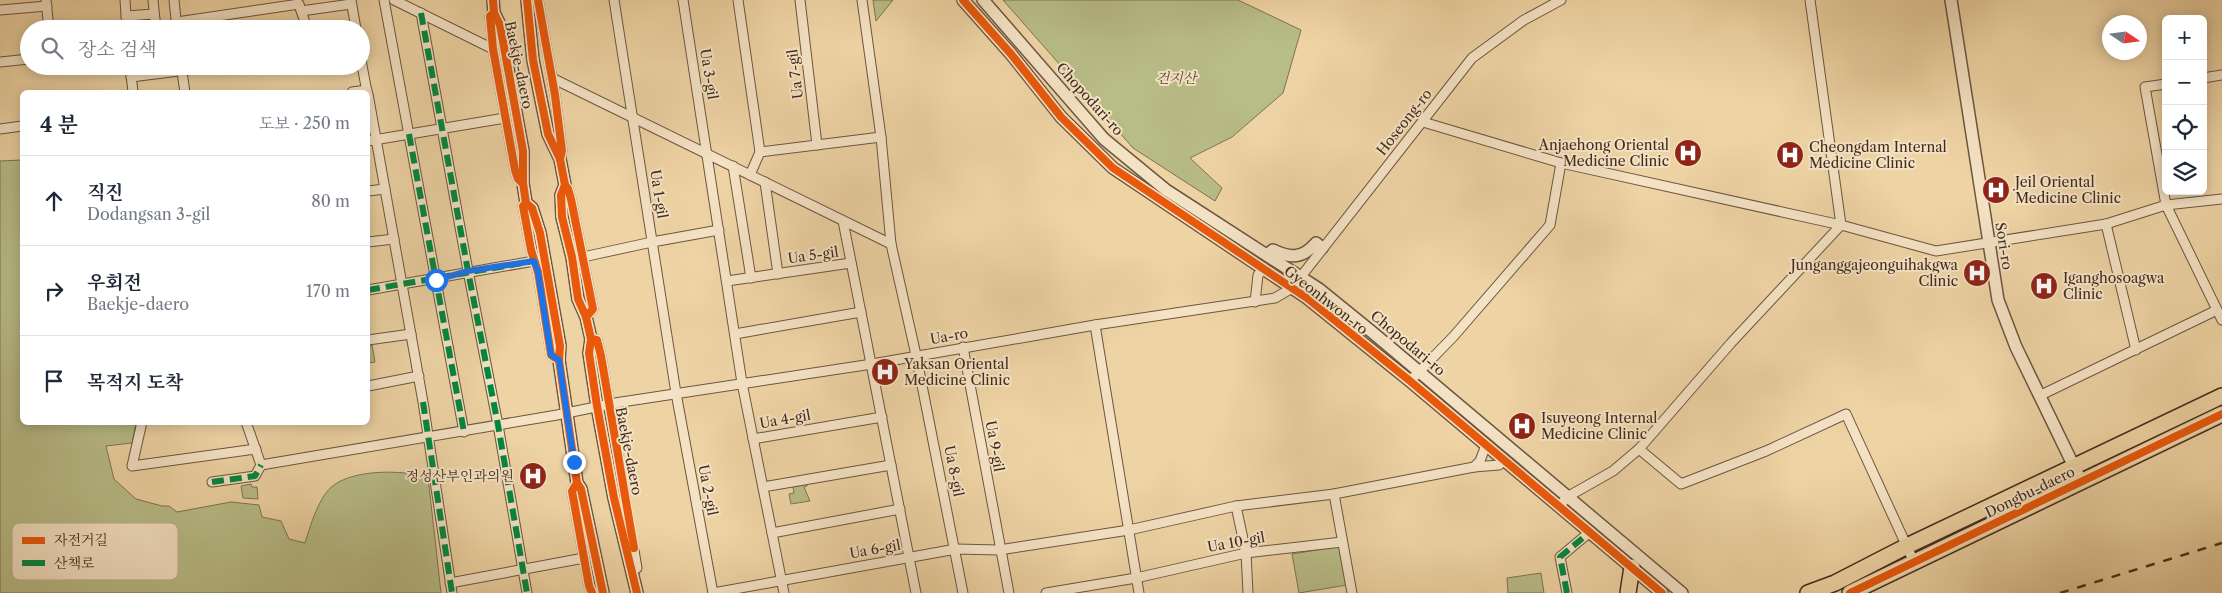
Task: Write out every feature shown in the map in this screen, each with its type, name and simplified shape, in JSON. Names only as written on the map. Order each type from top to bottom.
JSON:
[{"type":"main road","name":"Dongbu-daero","points":[[1808,593],[1835,583],[1907,546],[2222,396]]},
{"type":"main road","name":"Dongbu-daero","points":[[1850,593],[2222,414]]},
{"type":"main road","points":[[1628,593],[1632,567]]},
{"type":"street","points":[[125,0],[126,20]]},
{"type":"street","points":[[153,0],[155,20]]},
{"type":"street","points":[[174,0],[176,20]]},
{"type":"street","points":[[384,0],[464,432]]},
{"type":"street","points":[[394,0],[493,49]]},
{"type":"street","name":"Baekje-daero","points":[[493,0],[494,13],[500,25],[523,151],[523,183],[526,203],[523,206],[538,272],[551,355],[559,360]]},
{"type":"street","name":"Baekje-daero","points":[[527,0],[533,60],[548,134],[560,159],[564,185],[561,194],[562,217],[572,257],[578,299],[586,317],[591,339],[589,353],[603,405],[614,498],[637,593]]},
{"type":"street","name":"Baekje-daero","points":[[538,0],[552,78],[562,150],[560,159]]},
{"type":"street","name":"Ua 1-gil","points":[[614,0],[676,393]]},
{"type":"street","name":"Ua 3-gil","points":[[683,0],[708,152],[742,383]]},
{"type":"street","points":[[738,0],[760,152],[750,175]]},
{"type":"street","name":"Ua 7-gil","points":[[800,0],[817,146]]},
{"type":"street","points":[[862,0],[881,137],[892,244],[916,355]]},
{"type":"street","name":"Gyeonhwon-ro","points":[[963,0],[1012,54],[1061,117],[1113,168],[1292,288],[1410,381],[1486,446],[1564,502],[1590,532],[1662,593]]},
{"type":"street","name":"Chopodari-ro","points":[[983,0],[1104,139],[1166,190],[1300,277],[1419,371],[1564,502],[1682,593]]},
{"type":"street","name":"Hoseong-ro","points":[[1292,288],[1472,58],[1524,20],[1561,0]]},
{"type":"street","points":[[1810,0],[1842,225]]},
{"type":"street","name":"Sori-ro","points":[[1952,0],[1998,300],[2016,347],[2041,394],[2081,481]]},
{"type":"street","points":[[212,20],[300,5],[351,2],[354,20]]},
{"type":"street","points":[[0,10],[46,3],[48,20]]},
{"type":"street","points":[[300,5],[304,20]]},
{"type":"street","points":[[422,13],[527,593]]},
{"type":"street","name":"Baekje-daero","points":[[494,13],[490,16],[493,49],[518,179],[523,183]]},
{"type":"street","points":[[126,16],[154,14]]},
{"type":"street","points":[[0,62],[20,60]]},
{"type":"street","points":[[133,90],[131,77],[144,75]]},
{"type":"street","points":[[183,75],[185,90]]},
{"type":"street","points":[[364,75],[367,90]]},
{"type":"street","points":[[2207,77],[2222,75]]},
{"type":"street","points":[[552,78],[708,152],[750,175],[892,244]]},
{"type":"street","points":[[2162,85],[2145,87],[2166,205],[2222,320]]},
{"type":"street","points":[[372,140],[505,118]]},
{"type":"street","points":[[370,121],[372,140],[385,189],[419,376],[452,593]]},
{"type":"street","points":[[1423,122],[1561,163],[1842,225],[1936,251],[2106,224],[2166,205],[2222,199]]},
{"type":"street","points":[[0,129],[20,126]]},
{"type":"street","points":[[760,152],[881,137]]},
{"type":"street","points":[[1410,381],[1453,337],[1550,225],[1561,163]]},
{"type":"street","points":[[733,166],[751,278]]},
{"type":"street","points":[[727,281],[778,274],[765,182]]},
{"type":"street","name":"Baekje-daero","points":[[564,185],[568,189],[593,309],[586,317]]},
{"type":"street","points":[[370,191],[385,189]]},
{"type":"street","name":"Baekje-daero","points":[[526,203],[532,208],[540,233],[560,346],[559,360],[576,483],[582,489],[604,593]]},
{"type":"street","name":"Ua 5-gil","points":[[843,221],[872,364]]},
{"type":"street","points":[[2106,224],[2136,350]]},
{"type":"street","points":[[1564,502],[1613,471],[1639,449],[1726,350],[1842,225]]},
{"type":"street","points":[[583,257],[719,230]]},
{"type":"street","points":[[370,242],[394,238]]},
{"type":"street","points":[[1268,255],[1273,250],[1289,256],[1307,253],[1316,243],[1322,248]]},
{"type":"street","points":[[370,290],[436,280],[468,271],[534,261]]},
{"type":"street","name":"Ua 5-gil","points":[[778,274],[851,264]]},
{"type":"street","points":[[1255,302],[1258,274],[1264,268]]},
{"type":"street","name":"Ua-ro","points":[[261,466],[566,414],[603,405],[872,364],[1095,325],[1255,302],[1275,298],[1292,288]]},
{"type":"street","points":[[2041,394],[2217,310]]},
{"type":"street","points":[[734,334],[860,312]]},
{"type":"street","points":[[1095,325],[1139,593]]},
{"type":"street","points":[[370,340],[411,334]]},
{"type":"street","name":"Ua 9-gil","points":[[964,347],[999,550],[1009,593]]},
{"type":"street","name":"Ua 8-gil","points":[[916,355],[956,549],[963,593]]},
{"type":"street","name":"Ua 6-gil","points":[[872,364],[916,593]]},
{"type":"street","points":[[370,386],[419,376]]},
{"type":"street","name":"Ua 4-gil","points":[[742,383],[784,593]]},
{"type":"street","name":"Ua 2-gil","points":[[676,393],[713,593]]},
{"type":"street","points":[[1639,449],[1681,484],[1766,452],[1846,414],[1914,562]]},
{"type":"street","name":"Ua 4-gil","points":[[753,439],[882,417]]},
{"type":"street","points":[[141,425],[132,466],[256,449]]},
{"type":"street","points":[[212,482],[255,476],[261,466],[247,425]]},
{"type":"street","points":[[1474,466],[1480,461],[1486,446]]},
{"type":"street","points":[[910,557],[956,549],[999,550],[1129,530],[1236,506],[1334,494],[1474,466],[1499,464],[1504,460]]},
{"type":"street","points":[[763,487],[891,465]]},
{"type":"street","points":[[576,483],[572,491],[589,586],[592,593]]},
{"type":"street","points":[[1334,494],[1350,593]]},
{"type":"street","points":[[1236,506],[1246,552],[1248,593]]},
{"type":"street","points":[[772,533],[900,509]]},
{"type":"street","points":[[1567,593],[1560,557],[1590,532]]},
{"type":"street","name":"Ua 10-gil","points":[[1046,593],[1136,578],[1246,552],[1342,542]]},
{"type":"street","name":"Ua 6-gil","points":[[781,580],[910,557]]},
{"type":"street","points":[[450,583],[584,558]]},
{"type":"street","points":[[713,593],[781,580]]},
{"type":"green space","points":[[873,0],[893,0],[876,21]]},
{"type":"green space","name":"건지산","points":[[1003,0],[1238,0],[1301,30],[1283,93],[1232,137],[1190,158],[1222,188],[1215,201],[1133,148]]},
{"type":"green space","points":[[20,160],[20,425],[136,425],[132,443],[106,446],[114,479],[136,499],[169,506],[177,512],[231,502],[259,505],[262,517],[281,521],[289,539],[305,543],[324,496],[334,485],[343,480],[354,476],[380,472],[406,473],[428,477],[441,593],[0,593],[0,161]]},
{"type":"green space","points":[[372,345],[375,362],[370,363],[370,346]]},
{"type":"green space","points":[[251,484],[252,487],[257,487],[258,499],[243,498],[241,486]]},
{"type":"green space","points":[[807,484],[804,487],[810,501],[791,504],[789,494],[794,493],[793,487]]},
{"type":"green space","points":[[1341,546],[1347,585],[1299,593],[1292,554]]},
{"type":"green space","points":[[1541,573],[1544,593],[1508,593],[1507,578]]},
{"type":"railway","points":[[2060,593],[2222,543]]},
{"type":"marked path","points":[[421,13],[498,425],[527,593]]},
{"type":"marked path","points":[[409,134],[464,432]]},
{"type":"marked path","points":[[370,290],[534,261]]},
{"type":"marked path","points":[[423,402],[452,593]]},
{"type":"marked path","points":[[212,482],[255,476],[261,465]]},
{"type":"marked path","points":[[1567,593],[1560,557],[1590,532]]},
{"type":"cycle path","points":[[493,0],[494,13],[500,25],[523,151],[523,183],[526,203],[532,208],[540,233],[560,346],[559,360],[577,483],[581,489],[603,593]]},
{"type":"cycle path","points":[[527,0],[533,60],[548,134],[560,159],[565,185],[561,195],[562,217],[572,257],[578,299],[586,317],[591,339],[589,353],[614,498],[637,593]]},
{"type":"cycle path","points":[[538,0],[555,95],[562,151],[560,159]]},
{"type":"cycle path","points":[[963,0],[1011,54],[1061,117],[1113,168],[1307,298],[1410,381],[1662,593]]},
{"type":"cycle path","points":[[494,13],[490,16],[493,49],[515,170],[521,182]]},
{"type":"cycle path","points":[[565,185],[571,199],[593,309],[586,317]]},
{"type":"cycle path","points":[[526,203],[523,206],[531,250],[538,272],[551,355],[559,360]]},
{"type":"cycle path","points":[[591,339],[597,340],[601,356],[634,548]]},
{"type":"cycle path","points":[[1850,593],[2222,414]]},
{"type":"cycle path","points":[[577,483],[572,491],[589,586],[592,593]]},
{"type":"place","name":"Anjaehong Oriental Medicine Clinic","points":[[1688,153]]},
{"type":"place","name":"Cheongdam Internal Medicine Clinic","points":[[1790,155]]},
{"type":"place","name":"Jeil Oriental Medicine Clinic","points":[[1996,190]]},
{"type":"place","name":"Junganggajeonguihakgwa Clinic","points":[[1977,273]]},
{"type":"place","name":"Iganghosoagwa Clinic","points":[[2044,286]]},
{"type":"place","name":"Yaksan Oriental Medicine Clinic","points":[[885,372]]},
{"type":"place","name":"Isuyeong Internal Medicine Clinic","points":[[1522,426]]},
{"type":"place","name":"정성산부인과의원","points":[[533,476]]},
{"type":"route","points":[[436,280],[468,271],[534,261],[538,272],[551,355],[559,360],[574,462]]}]
